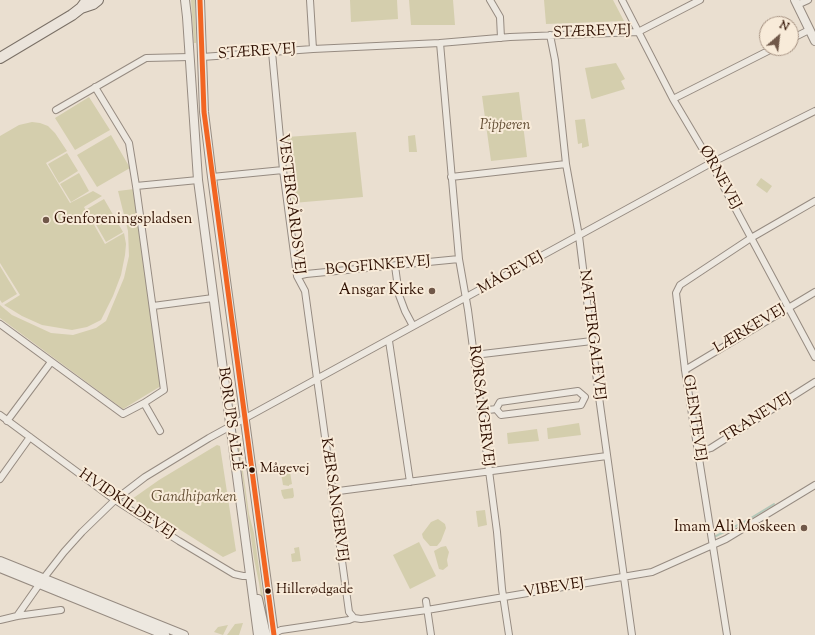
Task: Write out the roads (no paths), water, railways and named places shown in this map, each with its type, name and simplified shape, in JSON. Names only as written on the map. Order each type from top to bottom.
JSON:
[{"type":"main road","points":[[0,58],[84,4],[93,4],[98,0]]},
{"type":"street","name":"BORUPS ALLÉ","points":[[185,0],[198,180],[258,635]]},
{"type":"street","name":"BORUPS ALLÉ","points":[[200,0],[204,112],[244,420],[274,635]]},
{"type":"street","name":"STÆREVEJ","points":[[310,0],[313,49]]},
{"type":"street","points":[[490,0],[500,17],[501,38]]},
{"type":"street","name":"ØRNEVEJ","points":[[622,0],[673,99],[711,162],[815,357]]},
{"type":"street","name":"STÆREVEJ","points":[[202,57],[550,35],[638,32],[700,0]]},
{"type":"street","points":[[808,0],[796,3],[815,42]]},
{"type":"street","points":[[799,35],[809,30]]},
{"type":"street","name":"NATTERGALEVEJ","points":[[550,35],[555,60],[566,164],[579,236],[607,456],[632,635]]},
{"type":"street","name":"RØRSANGERVEJ","points":[[440,43],[459,259],[474,355],[497,532],[508,635]]},
{"type":"street","name":"VESTERGÅRDSVEJ","points":[[272,52],[283,170],[297,276],[305,291],[317,379]]},
{"type":"street","points":[[673,99],[759,56]]},
{"type":"street","points":[[56,110],[146,58],[190,57]]},
{"type":"street","points":[[0,324],[123,414],[164,390],[129,143],[95,87]]},
{"type":"street","name":"MÅGEVEJ","points":[[17,616],[41,581],[82,532],[115,500],[151,473],[176,457],[389,341],[413,326],[465,299],[711,162],[815,112]]},
{"type":"street","points":[[452,177],[566,164]]},
{"type":"street","points":[[212,177],[283,170]]},
{"type":"street","points":[[136,186],[198,180]]},
{"type":"street","name":"GLENTEVEJ","points":[[727,635],[685,370],[676,293],[680,285],[751,238],[815,201]]},
{"type":"street","name":"BOGFINKEVEJ","points":[[297,276],[459,259]]},
{"type":"street","points":[[395,266],[399,295],[413,326]]},
{"type":"street","name":"LÆRKEVEJ","points":[[685,370],[815,292]]},
{"type":"street","points":[[153,306],[213,298]]},
{"type":"street","points":[[389,341],[410,482]]},
{"type":"street","points":[[474,355],[592,341]]},
{"type":"street","points":[[7,421],[51,362]]},
{"type":"street","name":"KÆRSANGERVEJ","points":[[317,379],[349,612],[354,618]]},
{"type":"street","name":"TRANEVEJ","points":[[698,452],[711,448],[815,382]]},
{"type":"street","points":[[578,392],[585,397],[581,405],[501,415],[496,409],[500,402],[578,392]]},
{"type":"street","points":[[144,403],[160,431]]},
{"type":"street","points":[[481,411],[496,409]]},
{"type":"street","name":"HVIDKILDEVEJ","points":[[0,415],[115,500],[234,574],[251,576]]},
{"type":"street","points":[[0,479],[30,437]]},
{"type":"street","points":[[332,492],[607,456]]},
{"type":"street","name":"VIBEVEJ","points":[[274,635],[281,630],[354,618],[361,619],[427,610],[652,572],[726,539],[815,485]]},
{"type":"street","points":[[248,558],[266,635]]},
{"type":"street","points":[[0,561],[41,581],[166,635]]},
{"type":"street","points":[[0,568],[41,581]]},
{"type":"street","points":[[426,601],[431,635]]},
{"type":"street","points":[[0,620],[61,610]]},
{"type":"street","points":[[154,630],[184,635]]},
{"type":"waterway","points":[[716,536],[746,521],[774,504]]},
{"type":"place","name":"Genforeningspladsen","points":[[46,220]]},
{"type":"place","name":"Ansgar Kirke","points":[[432,291]]},
{"type":"place","name":"Mågevej","points":[[252,470]]},
{"type":"place","name":"Imam Ali Moskeen","points":[[804,528]]},
{"type":"place","name":"Hillerødgade","points":[[268,591]]},
{"type":"park label","name":"Pipperen","points":[[505,126]]},
{"type":"park label","name":"Gandhiparken","points":[[194,498]]}]
